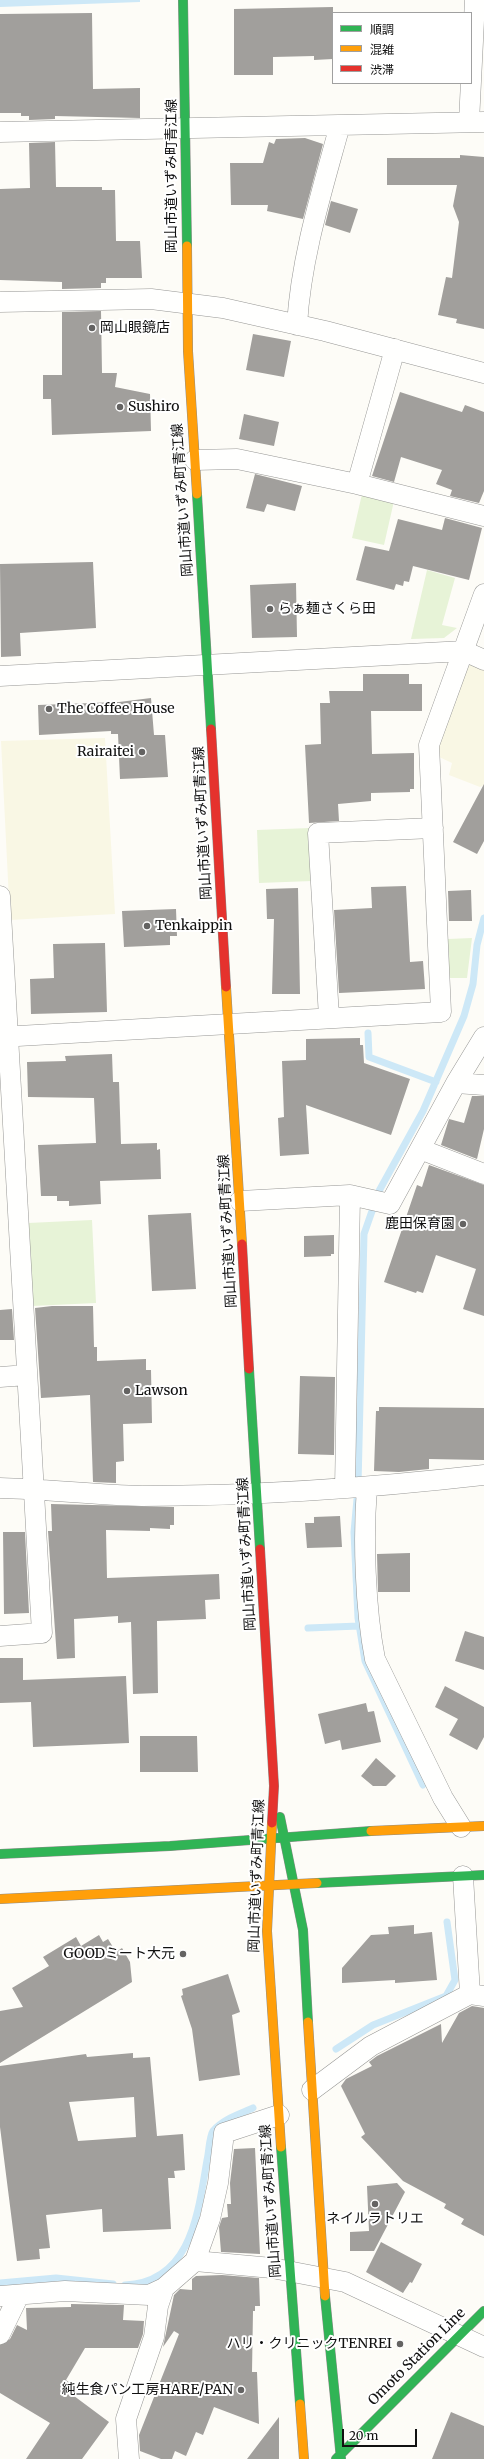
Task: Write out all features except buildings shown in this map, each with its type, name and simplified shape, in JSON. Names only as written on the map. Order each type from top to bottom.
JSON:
[{"type":"street","name":"岡山市道いずみ町青江線","points":[[183,0],[186,128],[187,304],[228,1024],[240,1201],[274,1786],[267,1931],[289,2270],[304,2459]]},
{"type":"street","points":[[0,132],[477,122],[475,0]]},
{"type":"street","points":[[298,325],[299,290],[320,196],[340,125]]},
{"type":"street","points":[[0,302],[151,299],[223,308],[395,349],[484,373]]},
{"type":"street","points":[[358,484],[395,349]]},
{"type":"street","points":[[195,460],[237,459],[358,484],[484,516]]},
{"type":"street","points":[[4,1037],[329,1017],[441,1012],[429,745],[484,594]]},
{"type":"street","points":[[0,676],[208,666],[464,651],[484,660]]},
{"type":"street","points":[[329,1017],[318,833],[433,828]]},
{"type":"street","points":[[0,896],[9,1206],[27,1375],[42,1633],[0,1636]]},
{"type":"street","points":[[240,1201],[367,1199],[390,1204],[456,1083],[484,1037]]},
{"type":"street","points":[[456,1083],[484,1085]]},
{"type":"street","points":[[420,1149],[484,1174]]},
{"type":"street","points":[[367,1199],[357,1487],[364,1520],[371,1638],[375,1659],[443,1798],[461,1827]]},
{"type":"street","points":[[0,1377],[27,1375]]},
{"type":"street","points":[[0,1488],[140,1496],[257,1493],[357,1487],[484,1475]]},
{"type":"street","points":[[274,1786],[303,1930],[323,2277],[340,2458]]},
{"type":"street","points":[[0,1854],[170,1846],[285,1837],[484,1826]]},
{"type":"street","points":[[312,2090],[371,2046],[477,1995],[463,1876]]},
{"type":"street","points":[[0,1899],[484,1876]]},
{"type":"street","points":[[0,2334],[10,2295],[65,2291],[149,2295],[164,2288],[195,2262],[210,2219],[218,2183],[224,2133],[279,2115]]},
{"type":"street","points":[[195,2262],[289,2270],[346,2282],[460,2334],[484,2347]]},
{"type":"street","points":[[129,2459],[126,2419],[154,2337],[158,2306],[164,2288]]},
{"type":"street","name":"Omoto Station Line","points":[[340,2458],[484,2311]]},
{"type":"shaded area","points":[[473,661],[484,666],[484,785],[480,787],[449,775],[452,763],[435,755],[467,666]]},
{"type":"shaded area","points":[[105,738],[115,914],[10,920],[1,741]]},
{"type":"green space","points":[[362,494],[394,501],[384,545],[352,538]]},
{"type":"green space","points":[[427,570],[455,578],[442,625],[457,628],[444,638],[411,639]]},
{"type":"green space","points":[[310,828],[312,881],[259,883],[257,830]]},
{"type":"green space","points":[[472,938],[467,978],[449,978],[448,939]]},
{"type":"green space","points":[[92,1220],[96,1303],[32,1306],[28,1223]]},
{"type":"water","points":[[0,0],[140,0],[140,2],[0,7]]},
{"type":"waterway","points":[[358,1485],[364,1234],[379,1191],[423,1111],[464,1016],[473,984],[477,945],[484,918]]},
{"type":"waterway","points":[[368,1033],[369,1057],[436,1082]]},
{"type":"waterway","points":[[357,1499],[354,1532],[358,1618],[365,1661],[423,1785]]},
{"type":"waterway","points":[[308,1628],[359,1626]]},
{"type":"waterway","points":[[336,2049],[373,2025],[446,1996],[455,1980],[447,1922]]},
{"type":"waterway","points":[[125,2285],[147,2281],[165,2272],[178,2258],[188,2241],[195,2222],[213,2131],[227,2120],[253,2108]]},
{"type":"waterway","points":[[0,2283],[56,2278],[113,2284]]},
{"type":"traffic: fast","points":[[183,0],[187,246]]},
{"type":"traffic: fast","points":[[197,494],[211,729]]},
{"type":"traffic: fast","points":[[249,1369],[260,1549]]},
{"type":"traffic: fast","points":[[280,1817],[303,1930],[308,2022]]},
{"type":"traffic: fast","points":[[0,1854],[170,1846],[371,1831]]},
{"type":"traffic: fast","points":[[317,1883],[484,1875]]},
{"type":"traffic: fast","points":[[281,2147],[300,2404]]},
{"type":"traffic: fast","points":[[325,2296],[341,2459]]},
{"type":"traffic: fast","points":[[336,2459],[484,2311]]},
{"type":"traffic: slow","points":[[187,246],[188,351],[197,494]]},
{"type":"traffic: slow","points":[[226,987],[242,1244]]},
{"type":"traffic: slow","points":[[272,1823],[267,1931],[281,2147]]},
{"type":"traffic: slow","points":[[371,1831],[484,1826]]},
{"type":"traffic: slow","points":[[0,1899],[317,1883]]},
{"type":"traffic: slow","points":[[308,2022],[325,2296]]},
{"type":"traffic: slow","points":[[300,2404],[304,2459]]},
{"type":"traffic: jam","points":[[211,729],[226,987]]},
{"type":"traffic: jam","points":[[242,1244],[249,1369]]},
{"type":"traffic: jam","points":[[260,1549],[274,1786],[272,1823]]},
{"type":"place","name":"岡山眼鏡店","points":[[92,328]]},
{"type":"place","name":"Sushiro","points":[[120,407]]},
{"type":"place","name":"らぁ麺さくら田","points":[[270,609]]},
{"type":"place","name":"The Coffee House","points":[[49,709]]},
{"type":"place","name":"Rairaitei","points":[[142,752]]},
{"type":"place","name":"Tenkaippin","points":[[147,926]]},
{"type":"place","name":"鹿田保育園","points":[[463,1224]]},
{"type":"place","name":"Lawson","points":[[127,1391]]},
{"type":"place","name":"GOODミート大元","points":[[183,1954]]},
{"type":"place","name":"ネイルラトリエ","points":[[375,2204]]},
{"type":"place","name":"ハリ・クリニックTENREI","points":[[400,2344]]},
{"type":"place","name":"純生食パン工房HARE/PAN","points":[[241,2390]]}]
